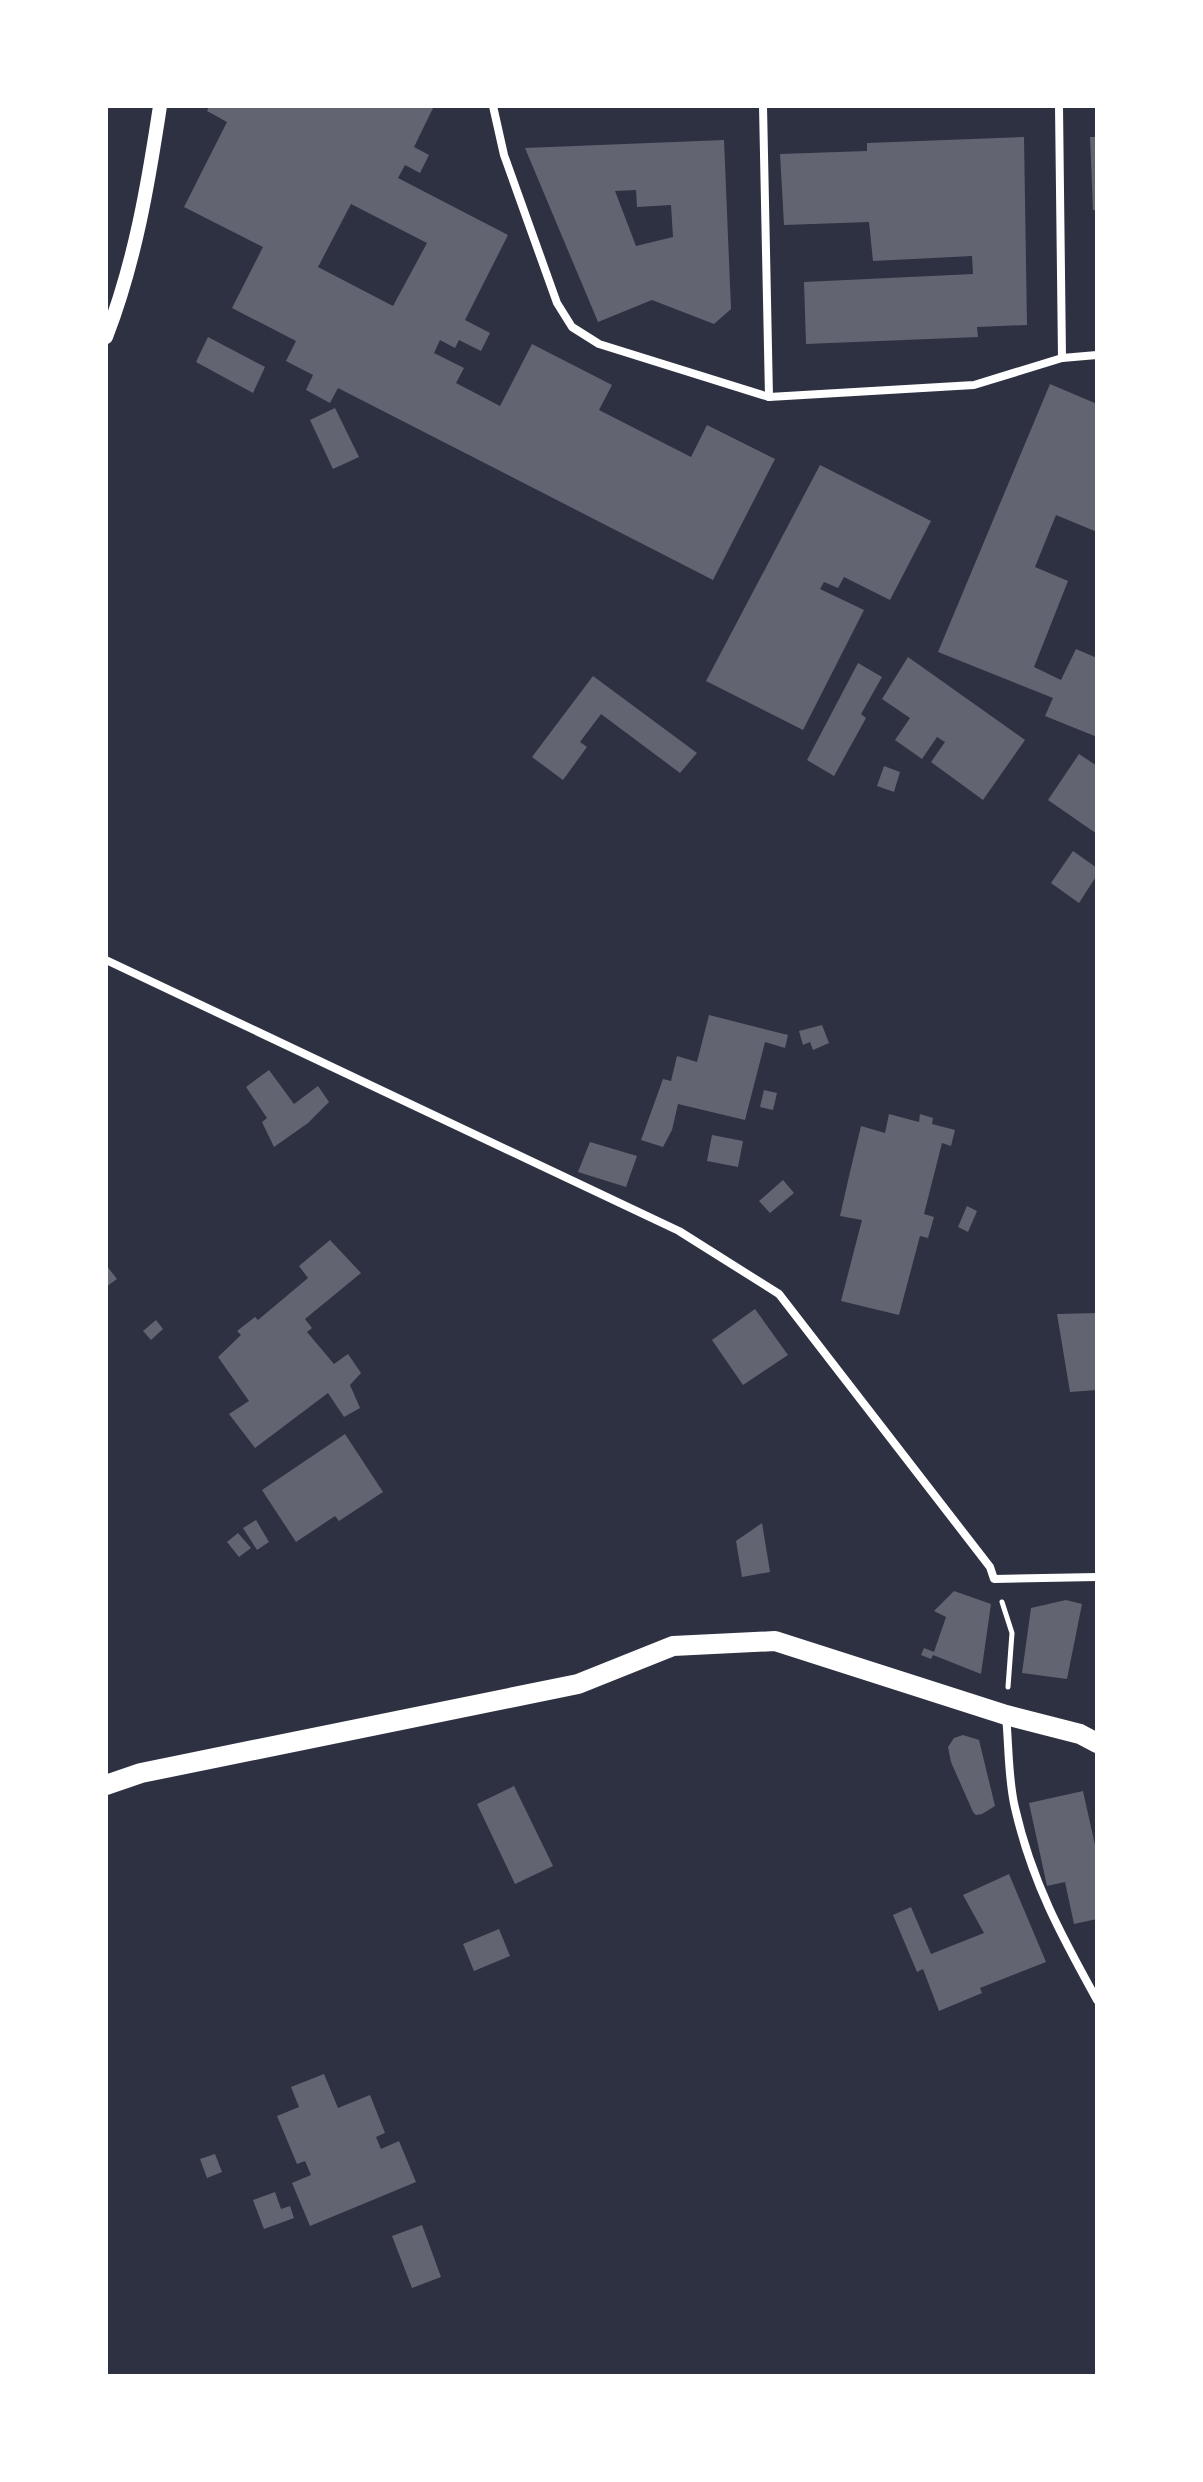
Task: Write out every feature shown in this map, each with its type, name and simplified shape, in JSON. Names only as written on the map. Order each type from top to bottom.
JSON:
[{"type":"main road","points":[[106,1785],[141,1773],[578,1684],[673,1646],[775,1641],[1006,1715],[1080,1734],[1097,1743]]},
{"type":"street","points":[[106,337],[118,307],[145,208],[160,106]]},
{"type":"street","points":[[493,106],[504,155],[557,303],[572,327],[599,344],[769,397],[974,385],[1062,358],[1097,355]]},
{"type":"street","points":[[763,106],[769,397]]},
{"type":"street","points":[[1059,106],[1062,358]]},
{"type":"street","points":[[106,960],[679,1231],[779,1294],[990,1567],[994,1579],[1097,1577]]},
{"type":"street","points":[[1006,1715],[1014,1805],[1033,1873],[1052,1919],[1097,2000]]},
{"type":"path","points":[[994,1579],[1012,1633],[1006,1715]]},
{"type":"building","points":[[209,106],[434,106],[414,147],[429,155],[420,173],[405,165],[398,178],[508,235],[465,320],[490,333],[481,351],[459,340],[455,348],[440,340],[434,353],[464,368],[456,383],[500,406],[532,344],[612,385],[599,410],[691,457],[707,425],[775,459],[713,580],[338,388],[330,403],[306,390],[313,375],[286,361],[296,341],[232,308],[263,247],[184,207],[227,122],[207,111]],"holes":[[[351,204],[427,243],[393,306],[318,267]]]},
{"type":"building","points":[[1024,137],[1027,325],[977,327],[978,337],[806,344],[804,282],[973,274],[972,256],[873,261],[869,222],[784,225],[780,154],[867,151],[867,143]]},
{"type":"building","points":[[1090,137],[1097,137],[1097,210],[1093,210]]},
{"type":"building","points":[[724,140],[731,309],[714,324],[652,300],[598,322],[525,148]],"holes":[[[636,190],[637,207],[671,205],[673,237],[636,246],[615,191]]]},
{"type":"building","points":[[208,337],[265,367],[253,393],[196,362]]},
{"type":"building","points":[[1050,384],[1097,404],[1097,532],[1056,515],[1035,567],[1068,581],[1034,667],[1061,680],[1076,649],[1097,658],[1097,737],[1045,716],[1053,698],[938,652]]},
{"type":"building","points":[[335,408],[359,457],[333,469],[310,420]]},
{"type":"building","points":[[820,465],[931,521],[890,600],[844,577],[838,588],[824,582],[820,589],[864,610],[803,730],[706,681]]},
{"type":"building","points":[[908,657],[1025,740],[983,800],[931,762],[945,742],[937,737],[922,759],[895,740],[910,718],[882,699]]},
{"type":"building","points":[[858,663],[882,677],[861,714],[866,718],[834,776],[807,760]]},
{"type":"building","points":[[593,676],[697,753],[680,773],[601,714],[580,742],[587,747],[563,780],[532,757]]},
{"type":"building","points":[[1079,754],[1097,766],[1097,834],[1048,800]]},
{"type":"building","points":[[884,766],[900,772],[894,792],[877,786]]},
{"type":"building","points":[[1073,851],[1097,868],[1097,875],[1079,903],[1051,883]]},
{"type":"building","points":[[709,1015],[788,1035],[785,1048],[765,1042],[745,1120],[678,1104],[672,1130],[663,1147],[641,1140],[663,1079],[671,1081],[677,1056],[697,1062]]},
{"type":"building","points":[[822,1025],[829,1043],[813,1050],[810,1042],[803,1045],[799,1031]]},
{"type":"building","points":[[269,1070],[294,1104],[318,1086],[329,1102],[308,1123],[274,1147],[262,1122],[267,1118],[246,1087]]},
{"type":"building","points":[[764,1090],[777,1093],[773,1110],[760,1107]]},
{"type":"building","points":[[889,1114],[919,1122],[920,1114],[933,1118],[932,1124],[955,1130],[951,1146],[942,1143],[924,1214],[934,1217],[928,1238],[920,1236],[899,1315],[841,1301],[862,1220],[840,1216],[861,1126],[885,1133]]},
{"type":"building","points":[[712,1135],[743,1141],[738,1167],[707,1161]]},
{"type":"building","points":[[590,1142],[637,1156],[626,1187],[578,1172]]},
{"type":"building","points":[[783,1180],[794,1193],[770,1213],[759,1201]]},
{"type":"building","points":[[967,1206],[977,1211],[968,1232],[958,1227]]},
{"type":"building","points":[[330,1240],[361,1273],[305,1319],[312,1328],[307,1332],[334,1364],[348,1354],[361,1373],[350,1385],[360,1408],[344,1417],[328,1393],[255,1448],[229,1414],[249,1401],[218,1357],[241,1335],[237,1331],[255,1317],[258,1320],[308,1278],[299,1266]]},
{"type":"building","points":[[106,1265],[117,1279],[106,1287]]},
{"type":"building","points":[[755,1309],[788,1355],[743,1385],[712,1340]]},
{"type":"building","points":[[1097,1313],[1097,1390],[1070,1392],[1057,1314]]},
{"type":"building","points":[[156,1320],[163,1329],[151,1340],[143,1331]]},
{"type":"building","points":[[345,1434],[383,1492],[339,1521],[335,1516],[296,1542],[262,1490]]},
{"type":"building","points":[[256,1520],[269,1542],[257,1550],[243,1528]]},
{"type":"building","points":[[762,1523],[770,1572],[742,1577],[736,1541]]},
{"type":"building","points":[[238,1533],[251,1548],[239,1557],[227,1542]]},
{"type":"building","points":[[954,1591],[991,1604],[981,1674],[933,1655],[931,1659],[921,1655],[924,1648],[934,1652],[946,1617],[934,1611]]},
{"type":"building","points":[[1066,1600],[1082,1604],[1067,1679],[1022,1673],[1031,1608]]},
{"type":"building","points":[[963,1735],[979,1740],[995,1806],[982,1814],[973,1812],[951,1762],[948,1747],[954,1738]]},
{"type":"building","points":[[514,1786],[553,1866],[515,1884],[477,1804]]},
{"type":"building","points":[[1083,1791],[1097,1854],[1097,1919],[1074,1924],[1065,1882],[1047,1886],[1029,1803]]},
{"type":"building","points":[[1009,1874],[1046,1962],[980,1988],[982,1993],[939,2011],[923,1969],[917,1972],[893,1915],[911,1907],[931,1954],[984,1933],[963,1895]]},
{"type":"building","points":[[499,1929],[510,1956],[474,1971],[463,1944]]},
{"type":"building","points":[[324,2074],[338,2108],[370,2095],[385,2133],[376,2137],[381,2149],[399,2141],[416,2182],[310,2226],[292,2183],[311,2175],[305,2161],[297,2164],[277,2116],[299,2107],[291,2087]]},
{"type":"building","points":[[215,2154],[222,2172],[207,2178],[200,2159]]},
{"type":"building","points":[[275,2192],[281,2209],[290,2206],[294,2218],[264,2229],[253,2200]]},
{"type":"building","points":[[422,2225],[441,2277],[412,2288],[392,2236]]}]
